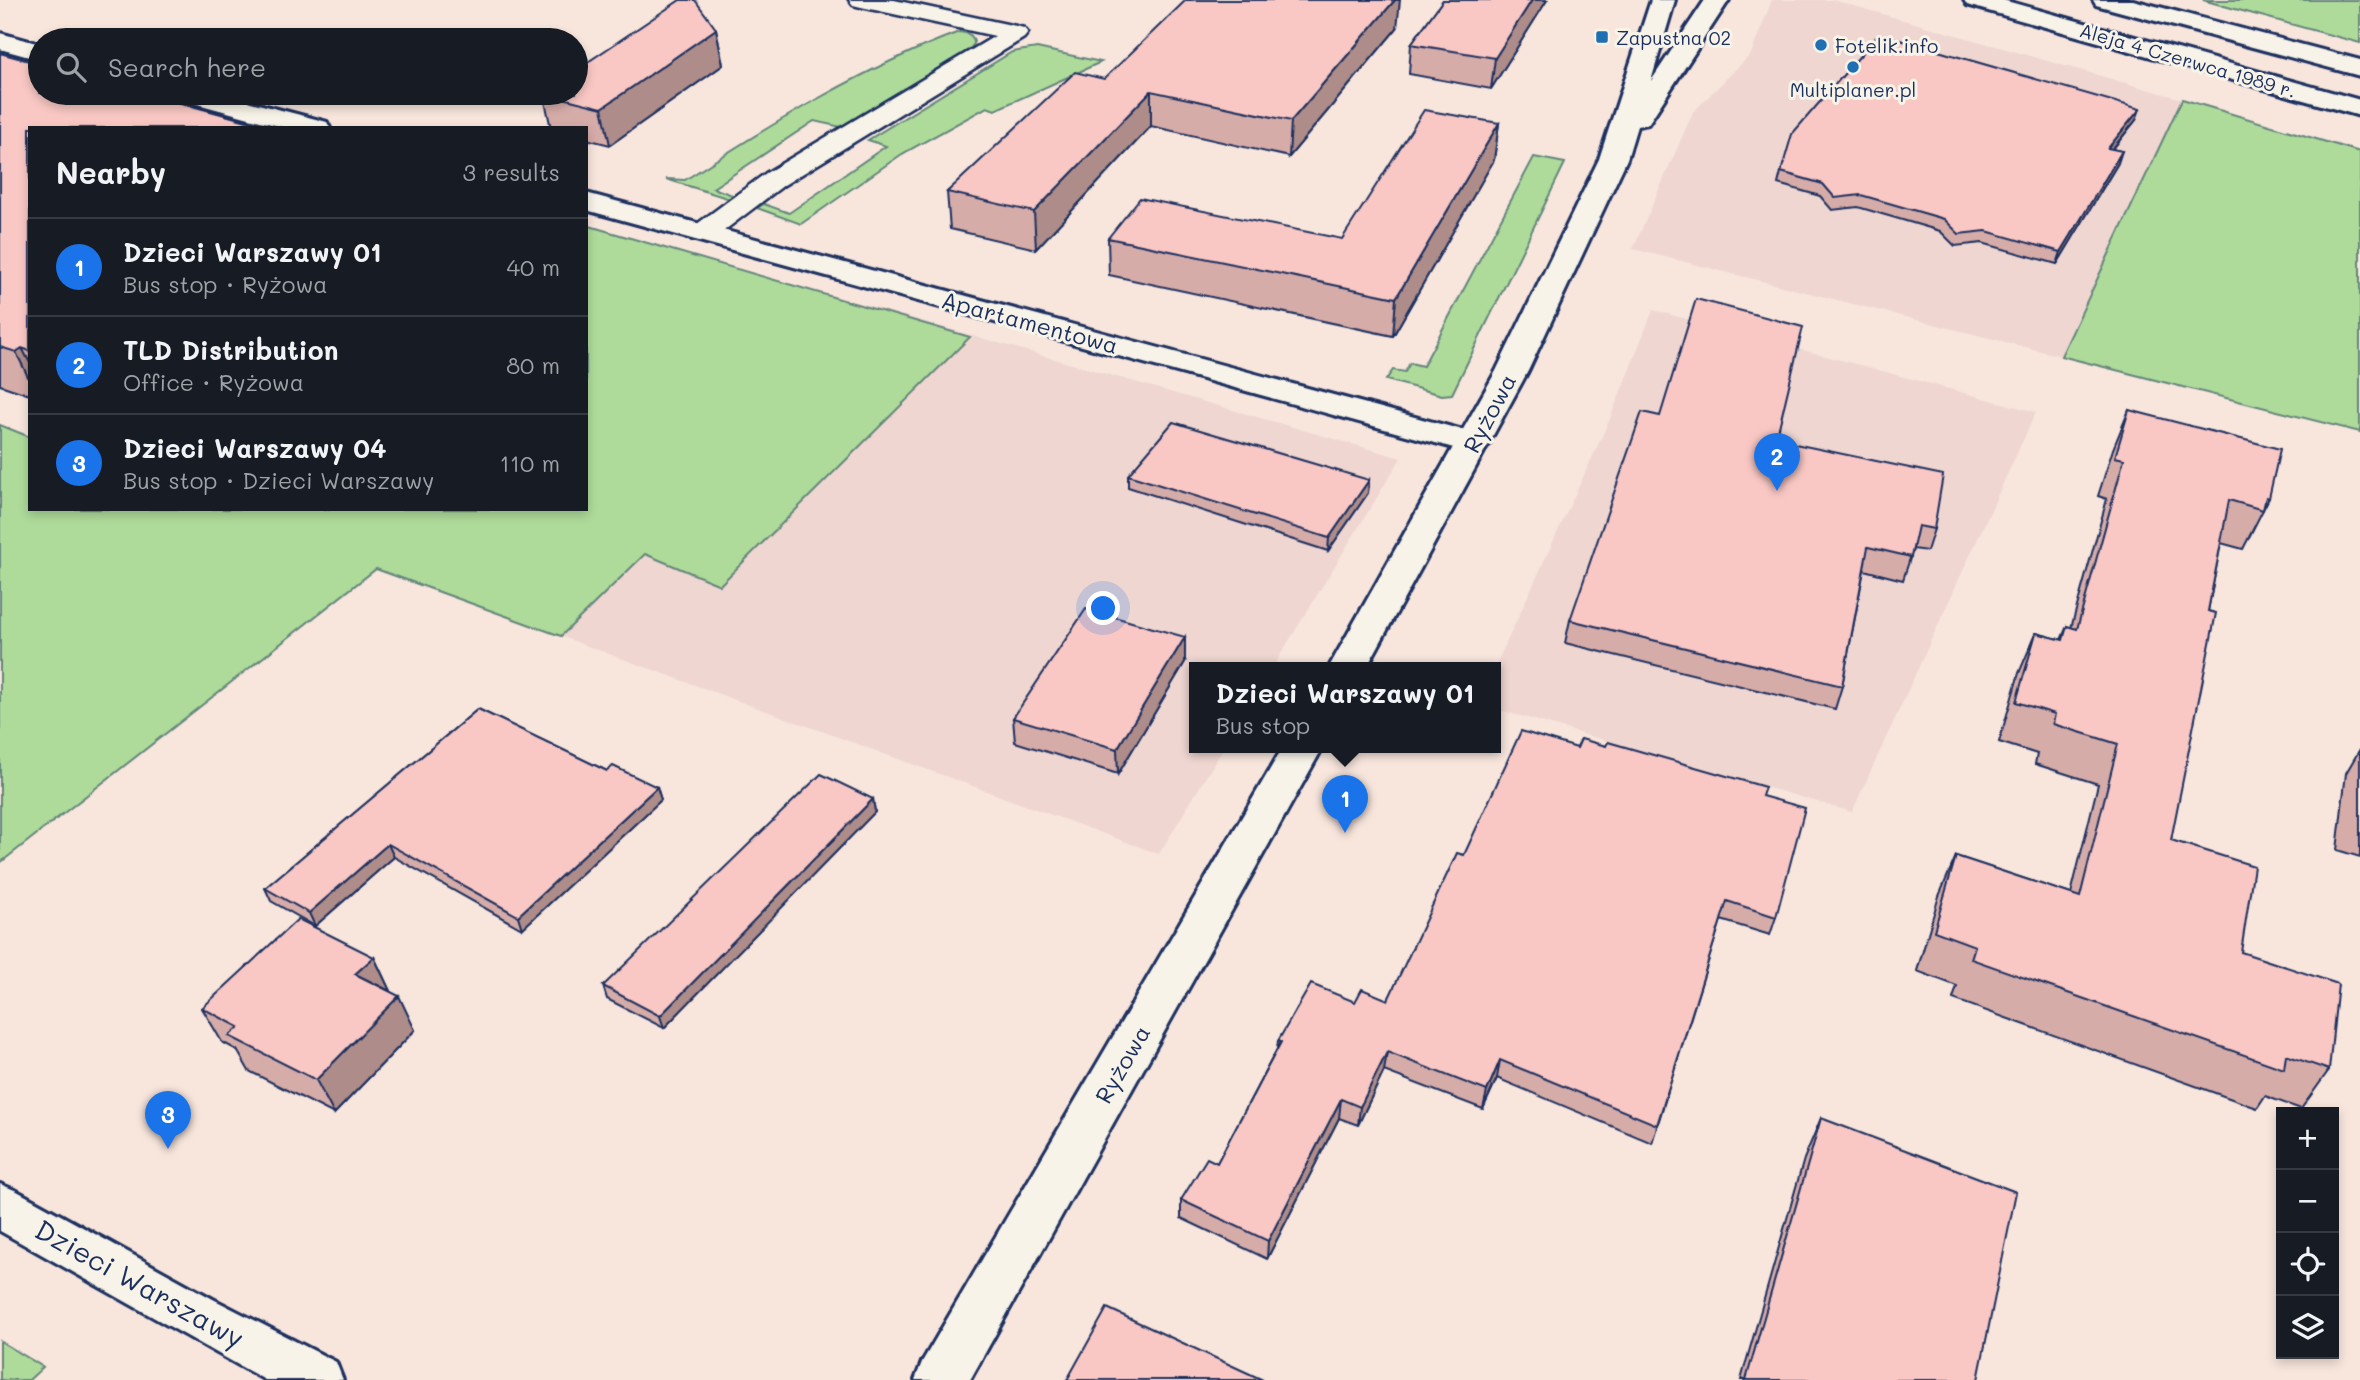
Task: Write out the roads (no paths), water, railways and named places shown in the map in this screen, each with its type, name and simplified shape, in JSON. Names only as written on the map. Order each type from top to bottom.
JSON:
[{"type":"street","name":"Ryżowa","points":[[1351,662],[1523,349],[1616,152],[1663,0]]},
{"type":"street","name":"Ryżowa","points":[[1616,152],[1717,0]]},
{"type":"street","name":"Aleja 4 Czerwca 1989 r.","points":[[1976,0],[2360,108]]},
{"type":"street","name":"Aleja 4 Czerwca 1989 r.","points":[[2105,0],[2360,68]]},
{"type":"street","points":[[0,41],[28,49]]},
{"type":"street","points":[[232,105],[310,126]]},
{"type":"street","name":"Apartamentowa","points":[[588,202],[1473,443]]},
{"type":"street","name":"Ryżowa","points":[[941,1380],[1300,753]]},
{"type":"street","name":"Dzieci Warszawy","points":[[0,1206],[317,1380]]},
{"type":"lane","points":[[703,233],[775,179],[1016,33],[861,0]]},
{"type":"place","name":"Zapustna 02","points":[[1602,37]]},
{"type":"place","name":"Fotelik.info","points":[[1821,45]]},
{"type":"place","name":"Multiplaner.pl","points":[[1853,67]]},
{"type":"place","name":"TLD Distribution","points":[[1777,491]]},
{"type":"place","name":"Dzieci Warszawy 01","points":[[1345,833]]},
{"type":"place","name":"Dzieci Warszawy 04","points":[[168,1149]]}]
